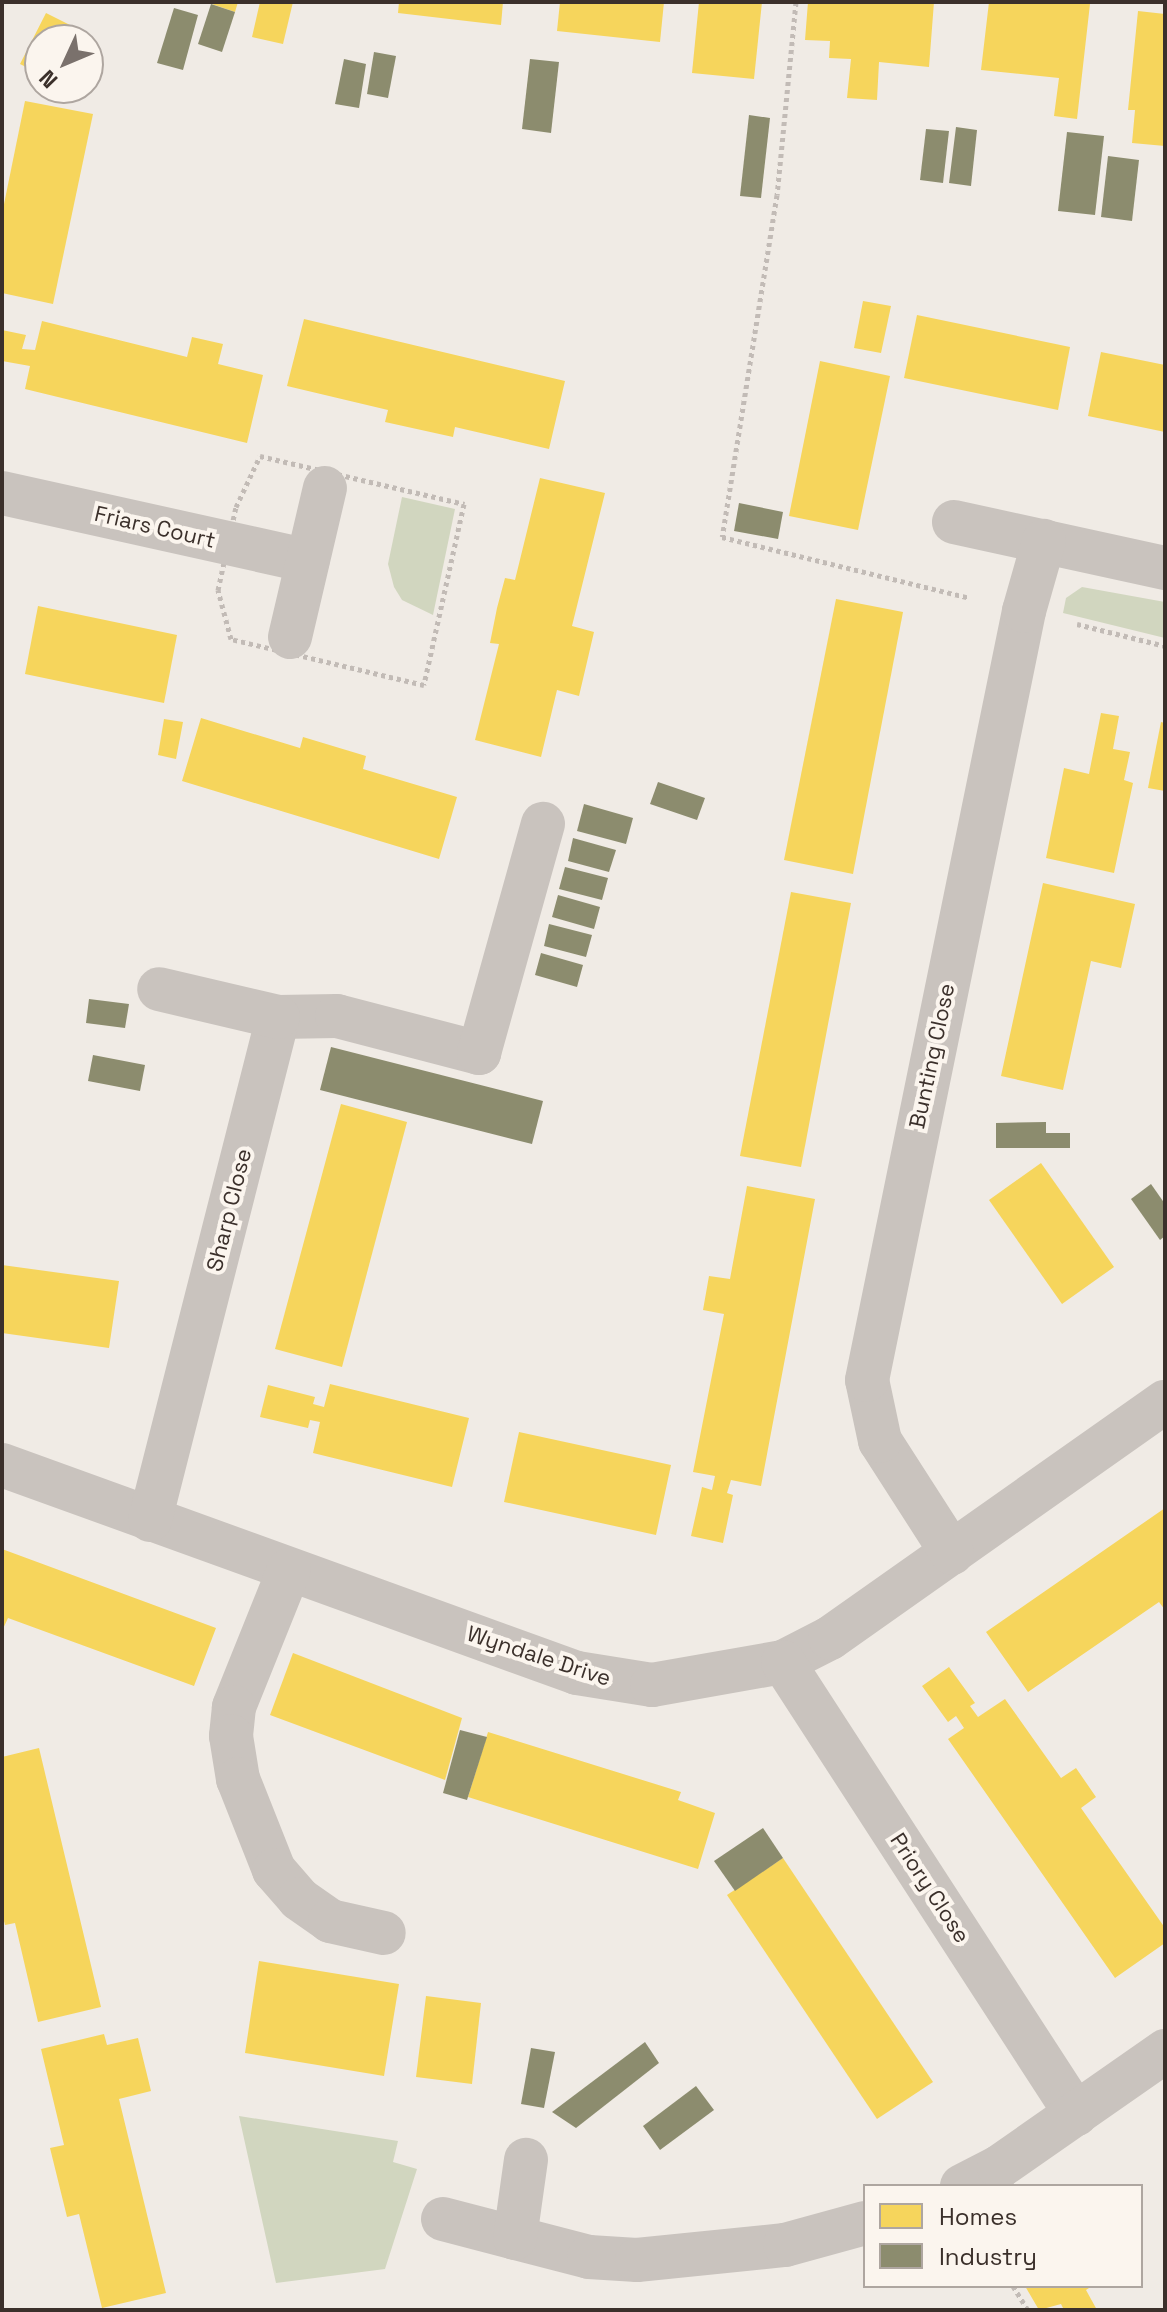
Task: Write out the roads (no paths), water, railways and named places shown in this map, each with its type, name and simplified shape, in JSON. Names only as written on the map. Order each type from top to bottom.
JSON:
[{"type":"street","points":[[290,637],[325,488]]},
{"type":"street","name":"Friars Court","points":[[2,493],[308,561]]},
{"type":"street","points":[[954,522],[1165,568]]},
{"type":"street","name":"Bunting Close","points":[[952,1553],[880,1441],[867,1380],[1024,611],[1044,541]]},
{"type":"street","points":[[159,989],[278,1017],[337,1016],[479,1053],[543,824]]},
{"type":"street","name":"Sharp Close","points":[[150,1520],[278,1017]]},
{"type":"street","name":"Wyndale Drive","points":[[2,1465],[577,1673],[618,1682],[697,1680],[783,1662],[830,1638],[1165,1402]]},
{"type":"street","points":[[289,1570],[234,1707],[231,1736],[238,1779],[274,1870],[299,1899],[330,1921],[384,1933]]},
{"type":"street","name":"Priory Close","points":[[783,1662],[1076,2114]]},
{"type":"street","points":[[966,2184],[999,2167],[1165,2051]]},
{"type":"street","points":[[515,2238],[526,2160]]},
{"type":"street","points":[[443,2219],[589,2257],[637,2260],[785,2245],[863,2224]]}]
